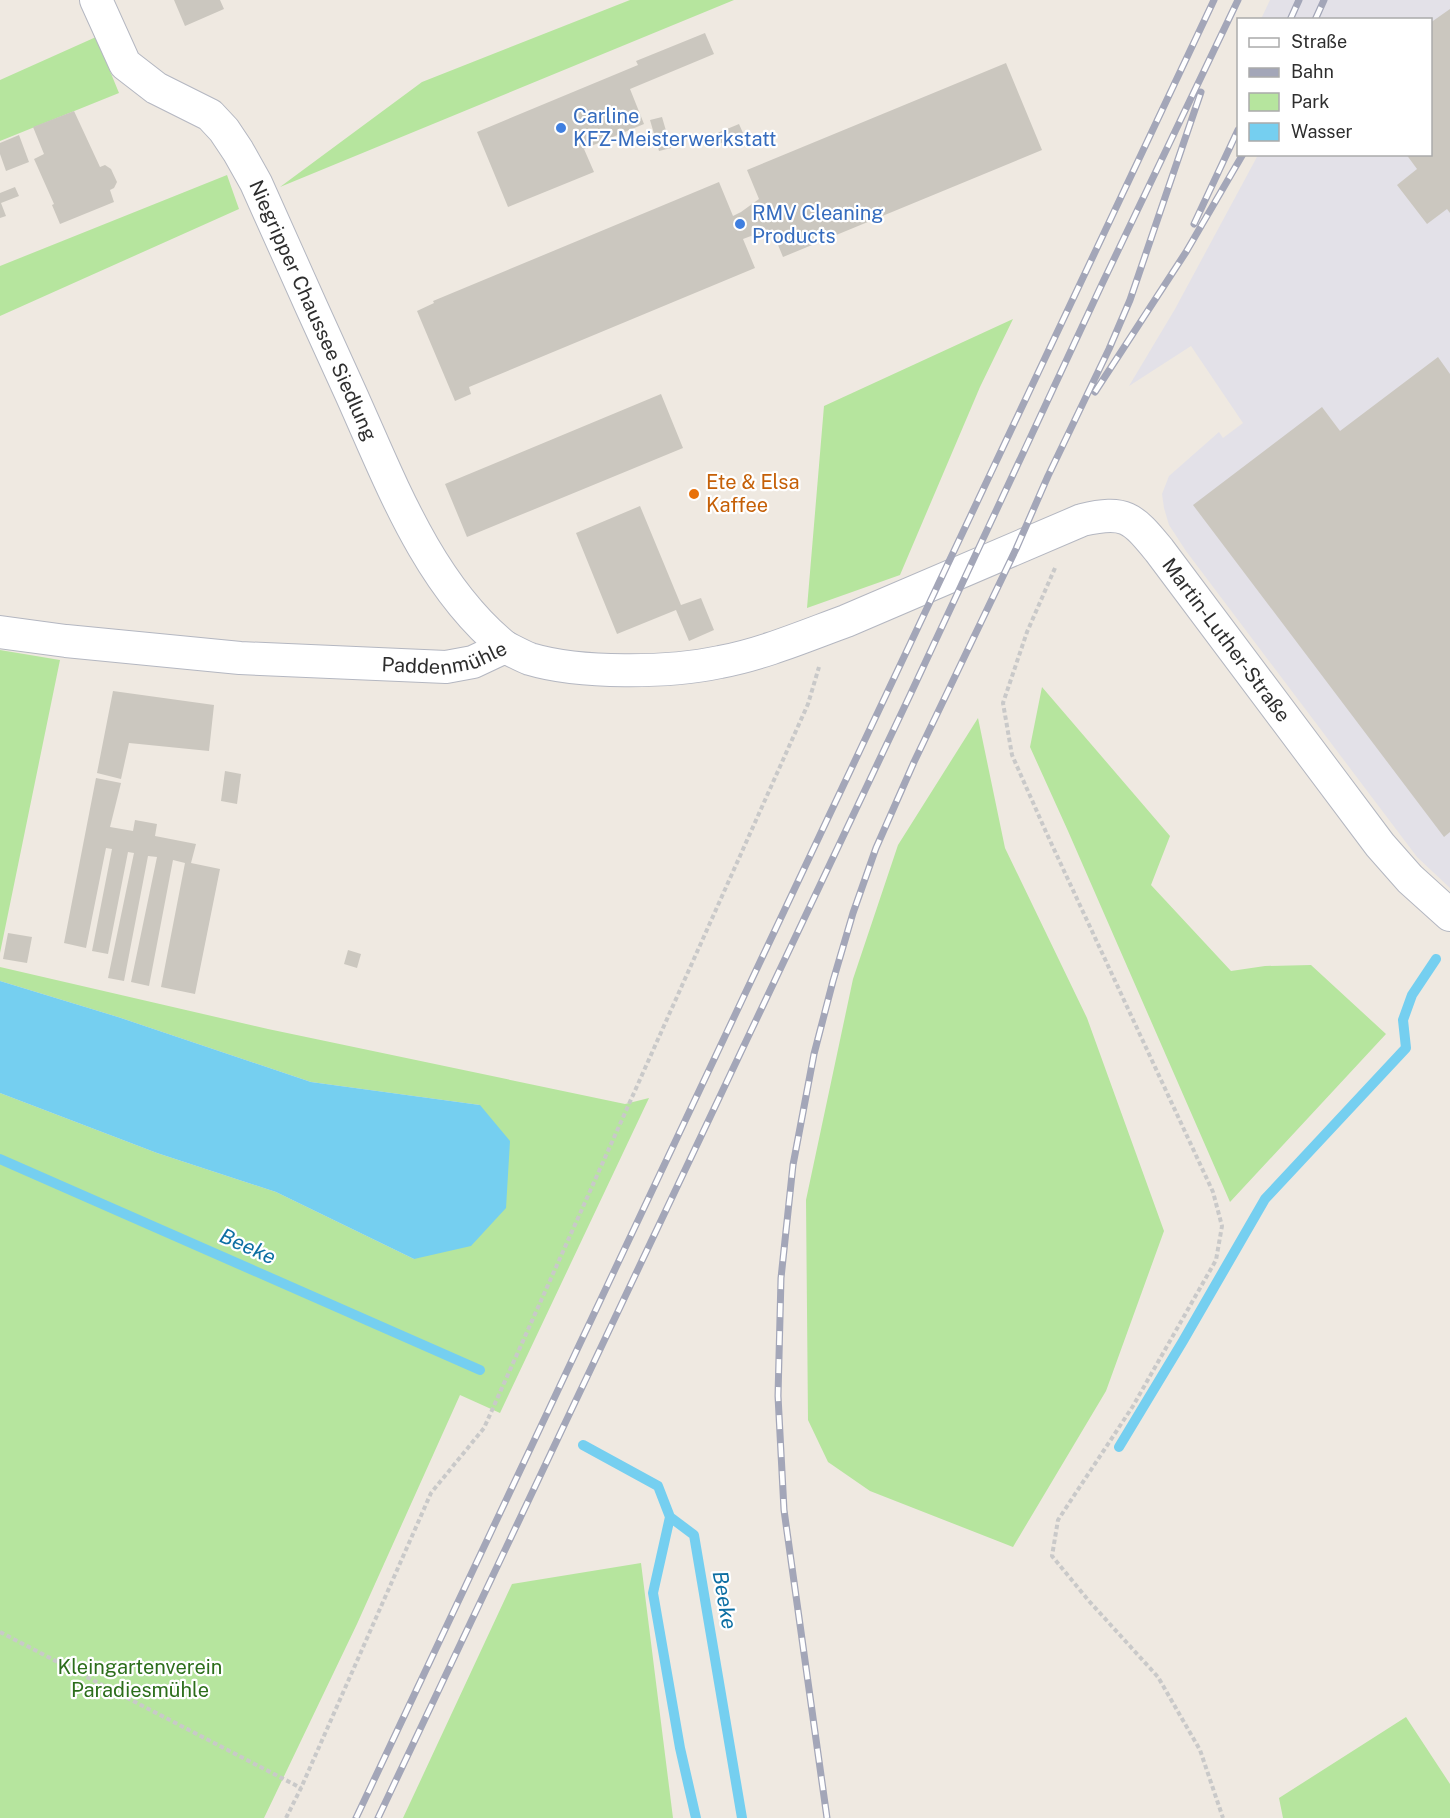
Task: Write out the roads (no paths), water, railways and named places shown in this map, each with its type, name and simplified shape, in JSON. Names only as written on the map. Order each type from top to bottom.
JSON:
[{"type":"street","name":"Niegripper Chaussee Siedlung","points":[[96,0],[125,64],[156,88],[210,115],[224,130],[238,151],[256,183],[380,460],[419,539],[436,567],[473,617],[505,647]]},
{"type":"street","name":"Martin-Luther-Straße","points":[[940,580],[1076,522],[1102,515],[1121,515],[1142,529],[1171,565],[1380,844],[1410,879],[1450,915]]},
{"type":"street","name":"Paddenmühle","points":[[0,632],[66,641],[240,658],[446,667],[473,662],[505,647],[528,658],[550,664],[600,669],[646,669],[719,663],[747,656],[866,613],[940,580]]},
{"type":"water","points":[[0,981],[118,1017],[311,1082],[480,1105],[510,1141],[506,1208],[471,1246],[414,1259],[276,1192],[157,1153],[0,1093]]},
{"type":"waterway","points":[[1119,1447],[1265,1199],[1406,1048],[1403,1020],[1412,995],[1436,959]]},
{"type":"waterway","name":"Beeke","points":[[0,1159],[480,1370]]},
{"type":"waterway","name":"Beeke","points":[[583,1445],[658,1486],[670,1517],[694,1535],[742,1818]]},
{"type":"waterway","points":[[670,1517],[653,1593],[680,1748],[696,1818]]},
{"type":"railway","points":[[356,1818],[1214,0]]},
{"type":"railway","points":[[378,1818],[1238,0]]},
{"type":"railway","points":[[1291,18],[1299,0]]},
{"type":"railway","points":[[1316,18],[1324,0]]},
{"type":"railway","points":[[827,1818],[784,1510],[778,1396],[781,1278],[793,1165],[814,1054],[853,913],[876,848],[914,762],[1109,349],[1130,300],[1201,92]]},
{"type":"railway","points":[[1194,224],[1237,132]]},
{"type":"railway","points":[[1095,392],[1186,252],[1242,156]]},
{"type":"place","name":"Carline KFZ-Meisterwerkstatt","points":[[561,128]]},
{"type":"place","name":"RMV Cleaning Products","points":[[740,224]]},
{"type":"place","name":"Ete & Elsa Kaffee","points":[[694,494]]},
{"type":"park label","name":"Kleingartenverein Paradiesmühle","points":[[140,1678]]}]
